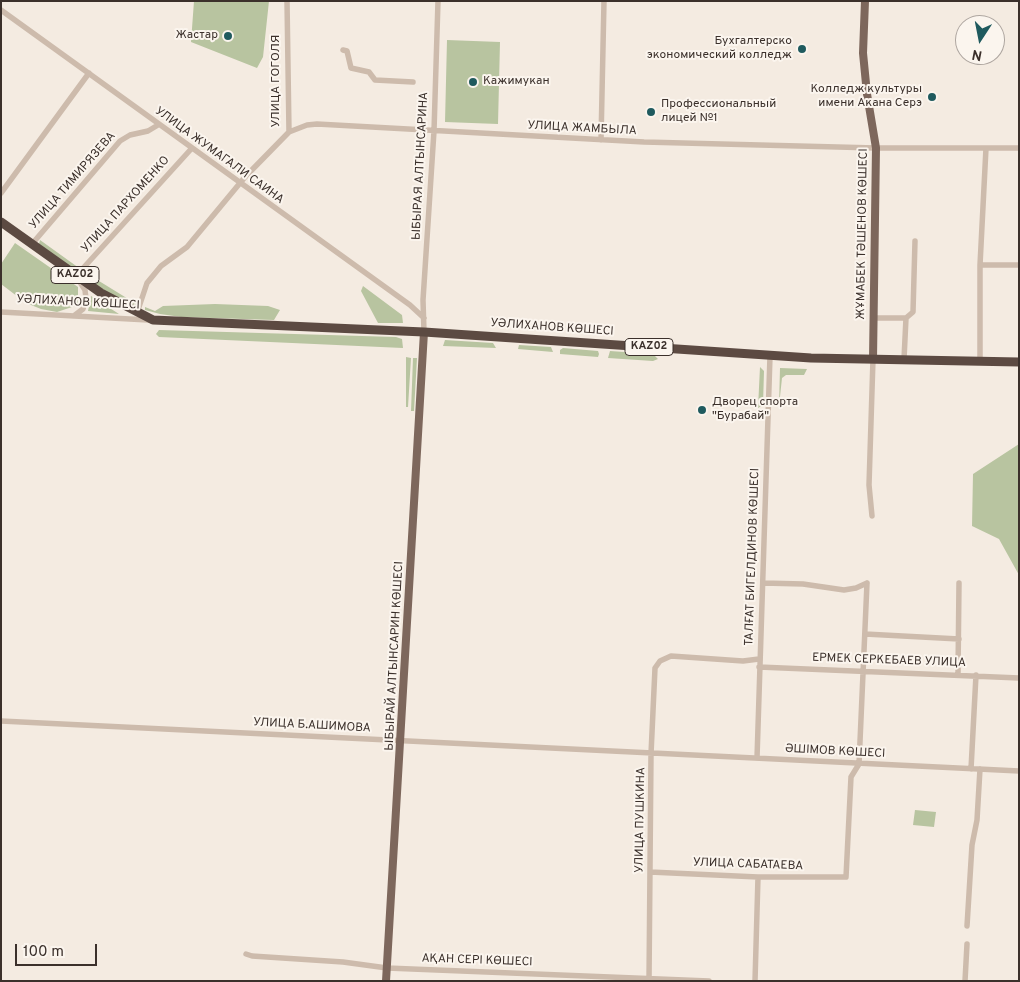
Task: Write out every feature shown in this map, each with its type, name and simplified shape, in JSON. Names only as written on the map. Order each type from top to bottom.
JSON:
[{"type":"highway","name":"УӘЛИХАНОВ КӨШЕСІ","points":[[1,222],[109,298],[153,320],[424,332],[873,364],[904,358],[980,361]]},
{"type":"highway","name":"KАZ02","points":[[980,361],[1019,363]]},
{"type":"highway","name":"KАZ02","points":[[873,364],[1019,363]]},
{"type":"main road","name":"ЖҰМАБЕК ТӘШЕНОВ КӨШЕСІ","points":[[865,1],[863,53],[867,94],[876,148],[873,364]]},
{"type":"main road","name":"ЫБЫРАЙ АЛТЫНСАРИН КӨШЕСІ","points":[[386,981],[424,332]]},
{"type":"street","name":"УЛИЦА ГОГОЛЯ","points":[[137,313],[147,283],[162,266],[187,247],[289,132],[287,1]]},
{"type":"street","name":"ЫБЫРАЯ АЛТЫНСАРИНА","points":[[424,332],[438,1]]},
{"type":"street","points":[[601,140],[604,1]]},
{"type":"street","name":"УЛИЦА ЖУМАГАЛИ САИНА","points":[[1,10],[414,308],[424,318]]},
{"type":"street","points":[[342,50],[347,51],[351,68],[369,72],[375,80],[413,82]]},
{"type":"street","points":[[1,193],[89,73]]},
{"type":"street","name":"УЛИЦА ТИМИРЯЗЕВА","points":[[32,244],[120,141],[130,135],[148,131],[158,124]]},
{"type":"street","name":"УЛИЦА ЖАМБЫЛА","points":[[289,132],[307,125],[316,124],[601,140],[876,148],[1019,148]]},
{"type":"street","name":"УЛИЦА ПАРХОМЕНКО","points":[[76,276],[192,148]]},
{"type":"street","points":[[980,361],[980,265],[986,148]]},
{"type":"street","points":[[874,318],[906,318],[913,312],[915,241]]},
{"type":"street","points":[[980,265],[1019,265]]},
{"type":"street","points":[[75,315],[83,309],[86,299],[85,290],[76,276]]},
{"type":"street","name":"УӘЛИХАНОВ КӨШЕСІ","points":[[1,312],[153,320]]},
{"type":"street","points":[[904,358],[906,318]]},
{"type":"street","name":"ТАЛҒАТ БИГЕЛДИНОВ КӨШЕСІ","points":[[757,758],[770,356]]},
{"type":"street","points":[[872,516],[869,485],[873,364]]},
{"type":"street","points":[[763,583],[802,584],[844,590],[856,588],[867,583],[860,764]]},
{"type":"street","points":[[958,674],[959,583]]},
{"type":"street","points":[[865,634],[959,639]]},
{"type":"street","name":"УЛИЦА ПУШКИНА","points":[[649,979],[651,754],[655,668],[660,661],[675,656],[743,661],[759,659]]},
{"type":"street","name":"ЕРМЕК СЕРКЕБАЕВ УЛИЦА","points":[[759,667],[1019,678]]},
{"type":"street","points":[[971,769],[976,675]]},
{"type":"street","name":"УЛИЦА Б.АШИМОВА","points":[[1,721],[651,754]]},
{"type":"street","name":"ӘШІМОВ КӨШЕСІ","points":[[651,754],[1019,771]]},
{"type":"street","name":"УЛИЦА САБАТАЕВА","points":[[650,872],[846,877],[851,777],[860,764]]},
{"type":"street","points":[[967,926],[972,845],[977,820],[980,769]]},
{"type":"street","points":[[755,981],[758,876]]},
{"type":"street","points":[[965,981],[967,944]]},
{"type":"street","name":"АҚАН СЕРІ КӨШЕСІ","points":[[246,954],[252,956],[344,962],[387,968],[709,981]]},
{"type":"green space","name":"Жастар","points":[[194,1],[269,1],[263,57],[257,68],[191,42]]},
{"type":"green space","name":"Кажимукан","points":[[447,40],[500,42],[498,124],[445,122]]},
{"type":"green space","points":[[40,240],[79,268],[77,271],[39,244]]},
{"type":"green space","points":[[15,243],[78,287],[78,305],[57,312],[41,309],[26,303],[1,284],[1,264]]},
{"type":"green space","points":[[86,273],[138,305],[116,298],[86,278]]},
{"type":"green space","points":[[363,286],[402,315],[403,323],[378,323],[361,291]]},
{"type":"green space","points":[[91,296],[119,314],[88,311]]},
{"type":"green space","points":[[215,304],[268,306],[280,310],[274,320],[181,317],[145,310],[145,307],[155,311],[163,306]]},
{"type":"green space","points":[[159,330],[396,337],[402,339],[403,348],[159,337],[156,334]]},
{"type":"green space","points":[[445,340],[493,343],[496,348],[443,346]]},
{"type":"green space","points":[[519,345],[551,347],[553,352],[518,349]]},
{"type":"green space","points":[[563,348],[598,351],[599,354],[598,357],[560,354],[560,350]]},
{"type":"green space","points":[[610,351],[653,354],[658,359],[653,361],[608,358]]},
{"type":"green space","points":[[406,357],[411,358],[408,407],[406,407]]},
{"type":"green space","points":[[413,358],[417,358],[414,411],[411,411]]},
{"type":"green space","points":[[760,367],[764,371],[763,405],[758,408]]},
{"type":"green space","points":[[780,368],[807,369],[804,375],[786,375],[782,378],[779,406]]},
{"type":"green space","points":[[1019,444],[1019,575],[999,539],[972,526],[973,474]]},
{"type":"green space","points":[[915,810],[936,812],[934,827],[913,825]]},
{"type":"place","name":"Жастар","points":[[228,36]]},
{"type":"place","name":"Бухгалтерско экономический колледж","points":[[802,49]]},
{"type":"place","name":"Кажимукан","points":[[473,82]]},
{"type":"place","name":"Колледж культуры имени Акана Серэ","points":[[932,97]]},
{"type":"place","name":"Профессиональный лицей №1","points":[[651,112]]},
{"type":"place","name":"Дворец спорта \"Бурабай\"","points":[[702,410]]}]
